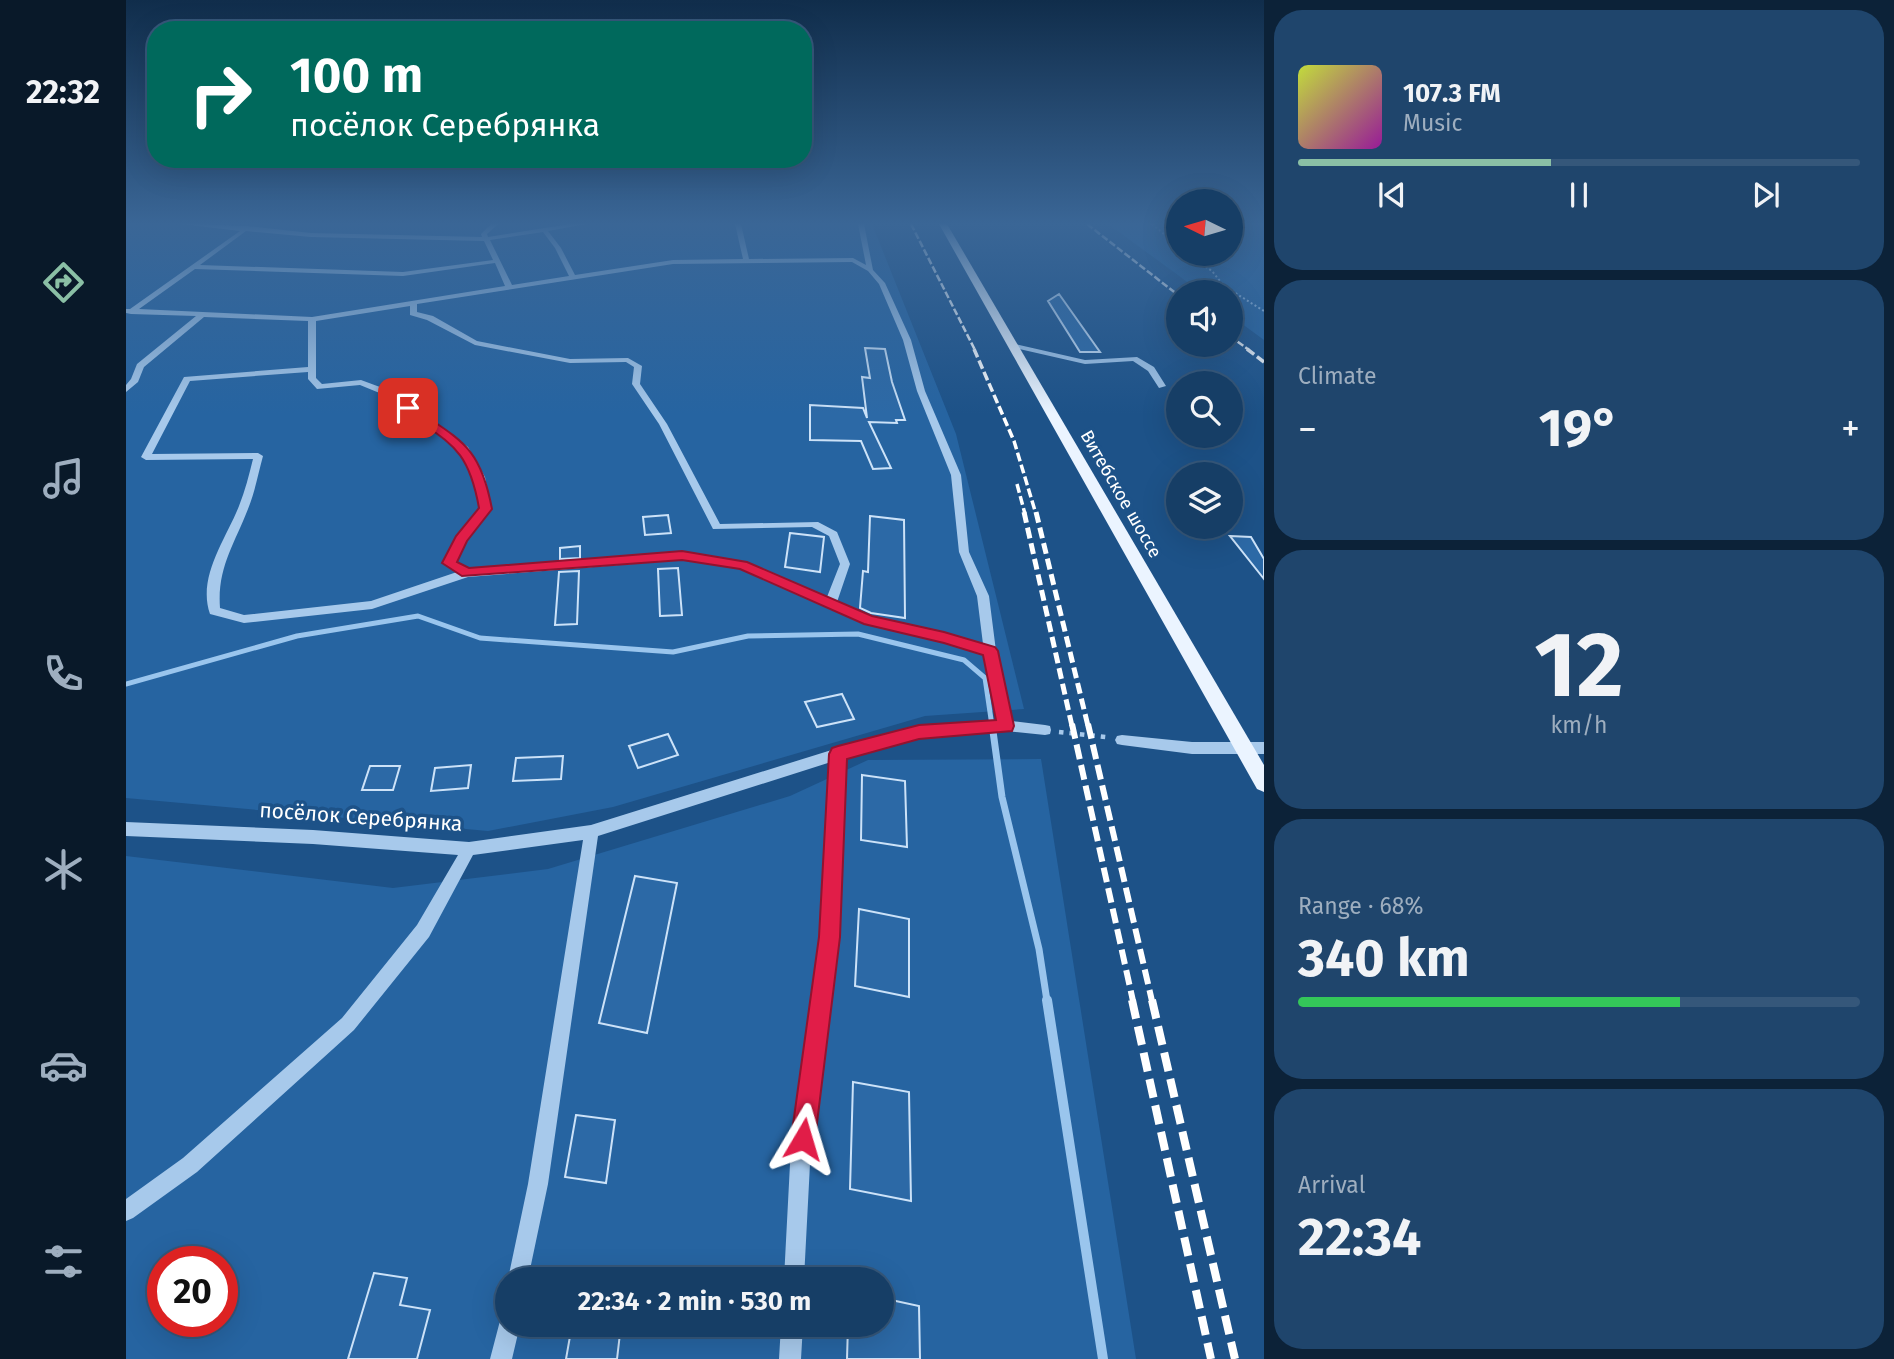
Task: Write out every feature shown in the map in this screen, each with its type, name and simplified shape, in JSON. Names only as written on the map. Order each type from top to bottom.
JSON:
[{"type":"main road","name":"Витебское шоссе","points":[[980,287],[1264,783]]},
{"type":"street","points":[[128,311],[162,287]]},
{"type":"street","points":[[414,303],[413,313],[475,343],[570,361],[628,359],[638,366],[636,384],[663,424],[717,527],[814,524],[833,534],[845,564],[831,601]]},
{"type":"street","points":[[126,390],[135,380],[140,366],[203,314]]},
{"type":"street","points":[[312,319],[313,379],[320,387],[361,382],[385,392],[465,449],[480,477],[486,509],[461,539],[449,563],[467,573]]},
{"type":"street","points":[[1013,345],[1085,362],[1134,359],[1151,369],[1162,386]]},
{"type":"street","points":[[312,369],[187,379],[146,457],[258,456],[249,494],[227,541],[211,586],[214,611],[244,620],[372,605],[467,573],[682,556],[742,565],[831,601],[869,620],[944,637],[990,651]]},
{"type":"street","name":"посёлок Серебрянка","points":[[126,829],[313,837],[469,849],[591,832],[838,754],[919,732],[1006,726],[1045,730]]},
{"type":"street","points":[[1122,740],[1192,748],[1264,748]]},
{"type":"street","points":[[795,1267],[800,1164],[830,937],[838,754]]},
{"type":"street","points":[[521,1267],[538,1184],[591,832]]},
{"type":"street","points":[[126,1211],[190,1165],[348,1024],[423,931],[469,849]]},
{"type":"street","points":[[501,1359],[506,1337]]},
{"type":"street","points":[[790,1359],[791,1337]]},
{"type":"lane","points":[[128,311],[312,319],[507,287]]},
{"type":"lane","points":[[884,287],[907,340],[921,391],[956,475],[964,552],[983,596],[990,651],[1006,726]]},
{"type":"path","points":[[1226,287],[1264,311]]},
{"type":"path","points":[[1045,730],[1122,740]]},
{"type":"shaded area","points":[[126,287],[897,287],[956,434],[1024,709],[925,716],[613,807],[488,831],[126,798]]},
{"type":"shaded area","points":[[1243,287],[1264,287],[1264,340],[1243,325]]},
{"type":"shaded area","points":[[1041,759],[1136,1359],[126,1359],[126,856],[393,888],[548,869],[790,796],[868,760]]},
{"type":"building","points":[[1059,294],[1100,352],[1080,352],[1048,301]]},
{"type":"building","points":[[865,348],[885,349],[892,382],[905,420],[896,420],[897,423],[869,422],[891,468],[873,469],[861,441],[810,440],[810,405],[863,408],[867,418],[862,377],[870,378]]},
{"type":"building","points":[[668,515],[671,533],[645,535],[643,517]]},
{"type":"building","points":[[870,516],[904,520],[905,618],[871,613],[860,608],[863,571],[868,572]]},
{"type":"building","points":[[790,533],[824,537],[820,572],[785,567]]},
{"type":"building","points":[[1251,537],[1264,559],[1264,579],[1232,539]]},
{"type":"building","points":[[580,546],[580,558],[560,559],[560,548]]},
{"type":"building","points":[[678,568],[682,615],[660,616],[658,569]]},
{"type":"building","points":[[579,571],[577,624],[555,625],[559,572]]},
{"type":"building","points":[[842,694],[854,719],[817,727],[805,702]]},
{"type":"building","points":[[668,734],[678,755],[638,768],[629,746]]},
{"type":"building","points":[[563,756],[561,779],[513,781],[516,758]]},
{"type":"building","points":[[471,765],[468,788],[431,791],[435,768]]},
{"type":"building","points":[[370,766],[400,766],[393,790],[362,790]]},
{"type":"building","points":[[862,775],[905,781],[907,847],[861,840]]},
{"type":"building","points":[[635,876],[677,883],[647,1033],[599,1023]]},
{"type":"building","points":[[859,909],[909,919],[909,997],[855,986]]},
{"type":"building","points":[[853,1082],[909,1092],[911,1201],[850,1189]]},
{"type":"building","points":[[576,1115],[615,1120],[606,1183],[565,1177]]},
{"type":"building","points":[[374,1273],[407,1278],[400,1305],[430,1310],[417,1359],[348,1359]]},
{"type":"building","points":[[894,1301],[919,1306],[920,1359],[847,1359],[848,1337],[894,1337]]},
{"type":"building","points":[[570,1337],[620,1337],[617,1359],[566,1359]]},
{"type":"waterway","points":[[126,684],[297,636],[418,616],[480,638],[673,652],[748,636],[858,634],[964,660],[985,678],[992,726]]},
{"type":"waterway","points":[[992,724],[1002,797],[1039,949],[1047,1001]]},
{"type":"waterway","points":[[1047,1000],[1103,1359]]},
{"type":"railway","points":[[943,287],[975,350]]},
{"type":"railway","points":[[1243,346],[1249,350]]},
{"type":"railway","points":[[974,349],[1014,441],[1036,514]]},
{"type":"railway","points":[[1247,349],[1264,362]]},
{"type":"railway","points":[[1017,484],[1025,514]]},
{"type":"railway","points":[[1024,512],[1072,726]]},
{"type":"railway","points":[[1036,512],[1088,726]]},
{"type":"railway","points":[[1072,724],[1133,1001]]},
{"type":"railway","points":[[1088,724],[1152,1001]]},
{"type":"railway","points":[[1132,1000],[1211,1359]]},
{"type":"railway","points":[[1152,1000],[1235,1359]]},
{"type":"route","points":[[408,408],[465,449],[480,477],[486,509],[461,539],[449,563],[467,573],[682,556],[742,565],[831,601],[869,620],[944,637],[990,651],[1006,726],[919,732],[838,754],[830,937],[803,1139]]}]
